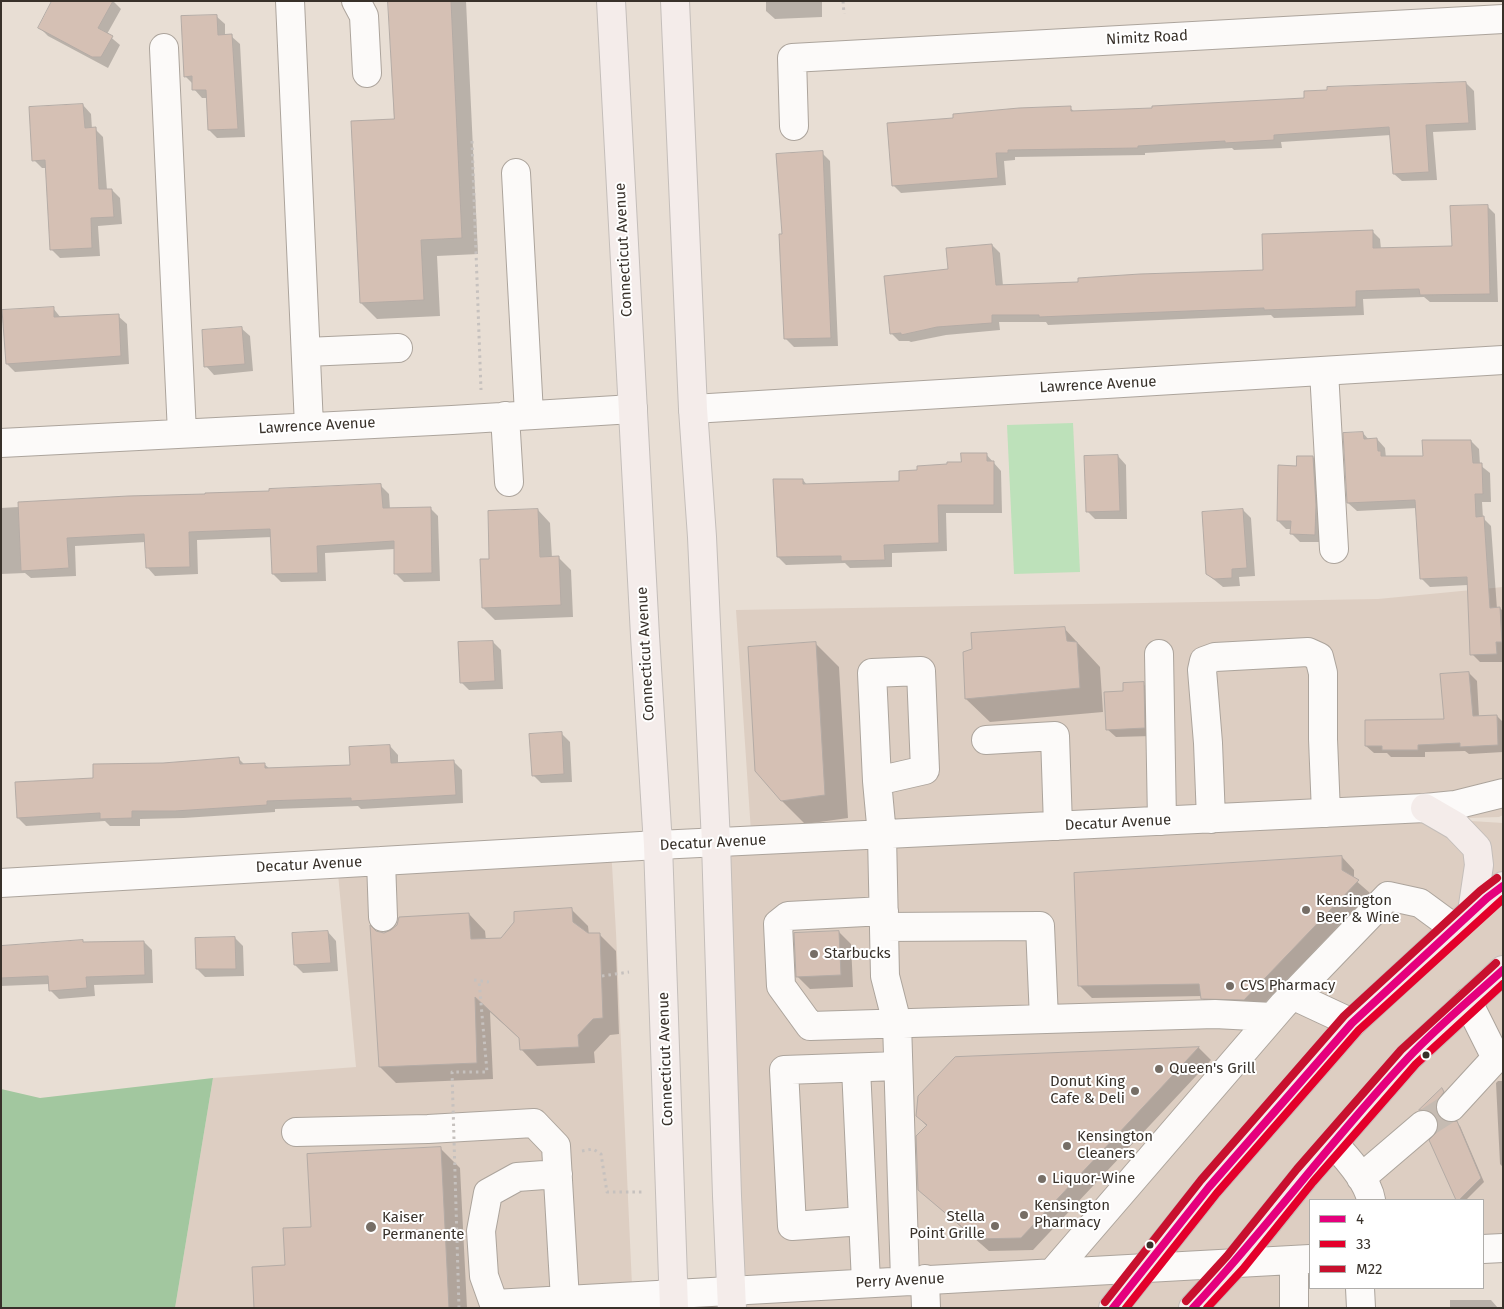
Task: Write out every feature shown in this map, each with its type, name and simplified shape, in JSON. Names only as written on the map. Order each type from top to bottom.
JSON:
[{"type":"main road","name":"Connecticut Avenue","points":[[610,1],[658,845],[674,1301]]},
{"type":"main road","points":[[674,1],[692,409],[702,537],[716,843],[732,1299]]},
{"type":"main road","points":[[1425,808],[1456,826],[1477,848],[1479,865],[1463,920]]},
{"type":"main road","points":[[1113,1308],[1208,1187],[1352,1023],[1463,920],[1503,886]]},
{"type":"main road","points":[[1193,1308],[1235,1263],[1305,1176],[1410,1057],[1503,970]]},
{"type":"street","points":[[290,1],[309,426]]},
{"type":"street","points":[[356,1],[364,16],[367,73]]},
{"type":"street","name":"Nimitz Road","points":[[794,126],[792,58],[1503,19]]},
{"type":"street","points":[[164,48],[182,433]]},
{"type":"street","points":[[509,482],[517,415],[516,173]]},
{"type":"street","points":[[306,352],[398,348]]},
{"type":"street","name":"Lawrence Avenue","points":[[692,409],[1503,360]]},
{"type":"street","points":[[1324,371],[1334,549]]},
{"type":"street","name":"Lawrence Avenue","points":[[1,443],[633,409]]},
{"type":"street","points":[[1211,819],[1208,743],[1202,670],[1204,661],[1215,657],[1308,652],[1319,656],[1322,672],[1322,739],[1326,813]]},
{"type":"street","points":[[1159,654],[1162,821]]},
{"type":"street","points":[[986,740],[1055,736],[1058,826]]},
{"type":"street","points":[[877,781],[882,835],[885,976],[897,1023],[898,1066],[915,1280],[926,1308]]},
{"type":"street","name":"Decatur Avenue","points":[[1,883],[658,845],[1425,808],[1455,806],[1503,793]]},
{"type":"street","points":[[381,861],[383,917]]},
{"type":"street","points":[[1053,1272],[1292,995],[1388,896],[1420,903],[1463,920]]},
{"type":"street","points":[[1044,1019],[1040,926],[788,916],[778,924],[781,986],[810,1026],[1215,1014],[1272,1018]]},
{"type":"street","points":[[1292,995],[1352,1023]]},
{"type":"street","points":[[1451,1107],[1496,1058],[1468,1002]]},
{"type":"street","points":[[863,1221],[792,1226],[784,1070],[898,1066]]},
{"type":"street","points":[[856,1068],[866,1282]]},
{"type":"street","points":[[296,1132],[428,1129],[534,1122],[556,1146],[565,1300]]},
{"type":"street","points":[[1334,1144],[1348,1159],[1366,1189],[1423,1125]]},
{"type":"street","points":[[494,1306],[484,1276],[481,1231],[488,1193],[516,1177],[558,1174]]},
{"type":"street","points":[[1484,1249],[1503,1248]]},
{"type":"street","points":[[1294,1308],[1302,1259]]},
{"type":"street","name":"Perry Avenue","points":[[494,1306],[565,1300],[674,1301],[732,1299],[866,1282],[1302,1259]]},
{"type":"street","points":[[1360,1289],[1361,1308]]},
{"type":"path","points":[[843,1],[844,14]]},
{"type":"path","points":[[472,141],[481,391]]},
{"type":"path","points":[[602,976],[630,972]]},
{"type":"path","points":[[474,980],[489,982]]},
{"type":"path","points":[[460,1308],[452,1072],[487,1072],[480,980]]},
{"type":"path","points":[[580,1151],[593,1149],[601,1154],[607,1192],[642,1192]]},
{"type":"shaded area","points":[[1503,587],[1503,815],[1499,817],[1439,819],[1503,823],[1503,1248],[1484,1249],[1484,1199],[1309,1199],[1309,1265],[1300,1308],[732,1308],[716,843],[751,832],[736,610],[1378,599]]},
{"type":"shaded area","points":[[611,848],[633,1308],[175,1308],[213,1078],[356,1067],[337,863]]},
{"type":"green space","points":[[1073,423],[1080,572],[1014,574],[1007,425]]},
{"type":"green space","points":[[213,1078],[175,1308],[1,1308],[1,1089],[40,1098]]},
{"type":"building","points":[[52,1],[113,1],[98,28],[113,36],[101,57],[92,57],[38,28]]},
{"type":"building","points":[[388,1],[451,1],[462,238],[421,240],[424,300],[360,303],[351,121],[394,119]]},
{"type":"building","points":[[217,15],[218,35],[232,34],[238,129],[208,130],[206,90],[192,90],[192,76],[184,77],[181,16]]},
{"type":"building","points":[[1466,82],[1469,123],[1426,125],[1429,172],[1393,174],[1389,127],[1274,135],[1274,140],[1225,143],[1225,141],[1138,146],[1138,148],[1008,150],[1008,153],[996,153],[998,178],[892,186],[887,123],[953,118],[953,114],[1019,108],[1071,106],[1071,111],[1152,108],[1152,106],[1304,98],[1304,91],[1327,90],[1327,87]]},
{"type":"building","points":[[83,104],[85,128],[96,127],[99,189],[112,189],[114,217],[91,218],[92,248],[50,250],[45,160],[32,161],[29,107]]},
{"type":"building","points":[[823,151],[831,338],[784,339],[779,234],[782,234],[776,154]]},
{"type":"building","points":[[1488,205],[1490,294],[1420,295],[1419,289],[1356,291],[1356,307],[1264,310],[1264,308],[1039,317],[1039,315],[992,315],[992,323],[937,327],[901,335],[901,333],[890,334],[884,276],[948,269],[946,248],[992,244],[996,285],[1078,282],[1078,278],[1140,274],[1263,270],[1262,234],[1373,230],[1373,248],[1452,246],[1450,206]]},
{"type":"building","points":[[54,307],[54,317],[119,314],[121,356],[6,364],[2,310]]},
{"type":"building","points":[[242,327],[245,364],[204,367],[202,330]]},
{"type":"building","points":[[1363,432],[1364,439],[1377,438],[1378,451],[1381,451],[1381,456],[1423,456],[1422,440],[1471,440],[1473,463],[1482,463],[1483,494],[1475,494],[1476,517],[1484,516],[1490,608],[1500,607],[1502,642],[1496,642],[1497,654],[1470,655],[1467,577],[1420,579],[1415,500],[1347,503],[1343,433]]},
{"type":"building","points":[[961,453],[987,453],[987,461],[994,461],[994,505],[938,505],[939,543],[884,545],[885,560],[841,561],[841,556],[777,557],[773,479],[803,479],[803,484],[899,481],[899,471],[917,470],[917,466],[961,462]]},
{"type":"building","points":[[1118,455],[1120,511],[1086,512],[1084,456]]},
{"type":"building","points":[[1297,456],[1313,456],[1316,505],[1315,535],[1290,534],[1291,521],[1277,521],[1278,465],[1296,466]]},
{"type":"building","points":[[381,484],[383,508],[431,507],[432,573],[394,574],[394,541],[317,546],[318,573],[272,574],[270,529],[189,532],[190,567],[146,568],[144,534],[67,538],[69,568],[21,571],[18,502]]},
{"type":"building","points":[[538,509],[540,557],[559,556],[561,605],[482,608],[480,559],[489,559],[488,511]]},
{"type":"building","points":[[1243,509],[1247,568],[1232,569],[1232,578],[1214,579],[1206,574],[1202,512]]},
{"type":"building","points":[[1065,627],[1067,641],[1077,642],[1080,688],[965,699],[963,652],[972,649],[971,633]]},
{"type":"building","points":[[493,641],[495,681],[460,683],[458,642]]},
{"type":"building","points":[[816,642],[825,795],[781,801],[755,771],[748,647]]},
{"type":"building","points":[[1469,672],[1473,716],[1497,715],[1498,745],[1460,747],[1460,743],[1418,745],[1418,750],[1382,750],[1382,746],[1365,746],[1365,720],[1444,719],[1440,674]]},
{"type":"building","points":[[1144,682],[1145,728],[1106,730],[1104,692],[1123,691],[1123,683]]},
{"type":"building","points":[[562,732],[564,774],[532,776],[529,734]]},
{"type":"building","points":[[390,745],[391,763],[454,760],[456,795],[351,801],[351,798],[267,801],[267,805],[175,811],[132,811],[132,818],[100,819],[100,813],[17,818],[15,782],[93,778],[93,764],[163,763],[239,757],[240,764],[265,763],[265,768],[350,765],[349,747]]},
{"type":"building","points":[[1342,856],[1342,870],[1359,880],[1244,1000],[1201,999],[1199,984],[1078,986],[1074,873]]},
{"type":"building","points":[[572,908],[573,922],[588,933],[600,933],[603,1018],[593,1019],[578,1035],[579,1047],[520,1050],[519,1038],[475,997],[477,1063],[379,1067],[370,925],[376,931],[384,933],[397,925],[399,917],[469,913],[471,939],[501,938],[514,922],[514,912]]},
{"type":"building","points":[[328,931],[331,963],[294,965],[292,933]]},
{"type":"building","name":"Starbucks","points":[[839,931],[841,975],[796,977],[794,933]]},
{"type":"building","points":[[235,937],[236,969],[196,969],[195,938]]},
{"type":"building","points":[[83,940],[83,942],[144,941],[145,975],[86,977],[87,988],[49,991],[48,976],[1,978],[1,946]]},
{"type":"building","points":[[1199,1047],[1021,1238],[976,1239],[918,1190],[916,1136],[927,1125],[916,1116],[918,1096],[955,1057]]},
{"type":"building","points":[[1442,1088],[1444,1092],[1436,1103],[1436,1112],[1440,1118],[1447,1122],[1457,1121],[1481,1178],[1460,1199],[1456,1199],[1429,1140],[1438,1131],[1438,1122],[1435,1115],[1429,1110],[1419,1110]]},
{"type":"building","name":"Kaiser Permanente","points":[[441,1147],[449,1308],[254,1308],[252,1267],[285,1265],[283,1228],[311,1227],[307,1154]]},
{"type":"tunnel","points":[[1423,1125],[1451,1107]]},
{"type":"transit line","name":"M22","points":[[1105,1302],[1201,1180],[1344,1016],[1480,891],[1497,878]]},
{"type":"transit line","name":"4","points":[[1113,1308],[1209,1187],[1352,1023],[1487,898],[1503,886]]},
{"type":"transit line","name":"33","points":[[1126,1308],[1217,1193],[1359,1030],[1503,899]]},
{"type":"transit line","name":"M22","points":[[1186,1301],[1227,1256],[1297,1169],[1401,1050],[1496,963]]},
{"type":"transit line","name":"4","points":[[1193,1308],[1248,1246],[1380,1088],[1442,1024],[1503,970]]},
{"type":"transit line","name":"33","points":[[1207,1308],[1243,1269],[1313,1182],[1416,1064],[1503,984]]},
{"type":"place","name":"Kensington Beer & Wine","points":[[1306,910]]},
{"type":"place","name":"Starbucks","points":[[814,954]]},
{"type":"place","name":"CVS Pharmacy","points":[[1230,986]]},
{"type":"place","name":"Queen's Grill","points":[[1159,1069]]},
{"type":"place","name":"Donut King Cafe & Deli","points":[[1135,1091]]},
{"type":"place","name":"Kensington Cleaners","points":[[1067,1146]]},
{"type":"place","name":"Liquor-Wine","points":[[1042,1179]]},
{"type":"place","name":"Kensington Pharmacy","points":[[1024,1215]]},
{"type":"place","name":"Stella Point Grille","points":[[995,1226]]},
{"type":"place","name":"Kaiser Permanente","points":[[371,1227]]}]
